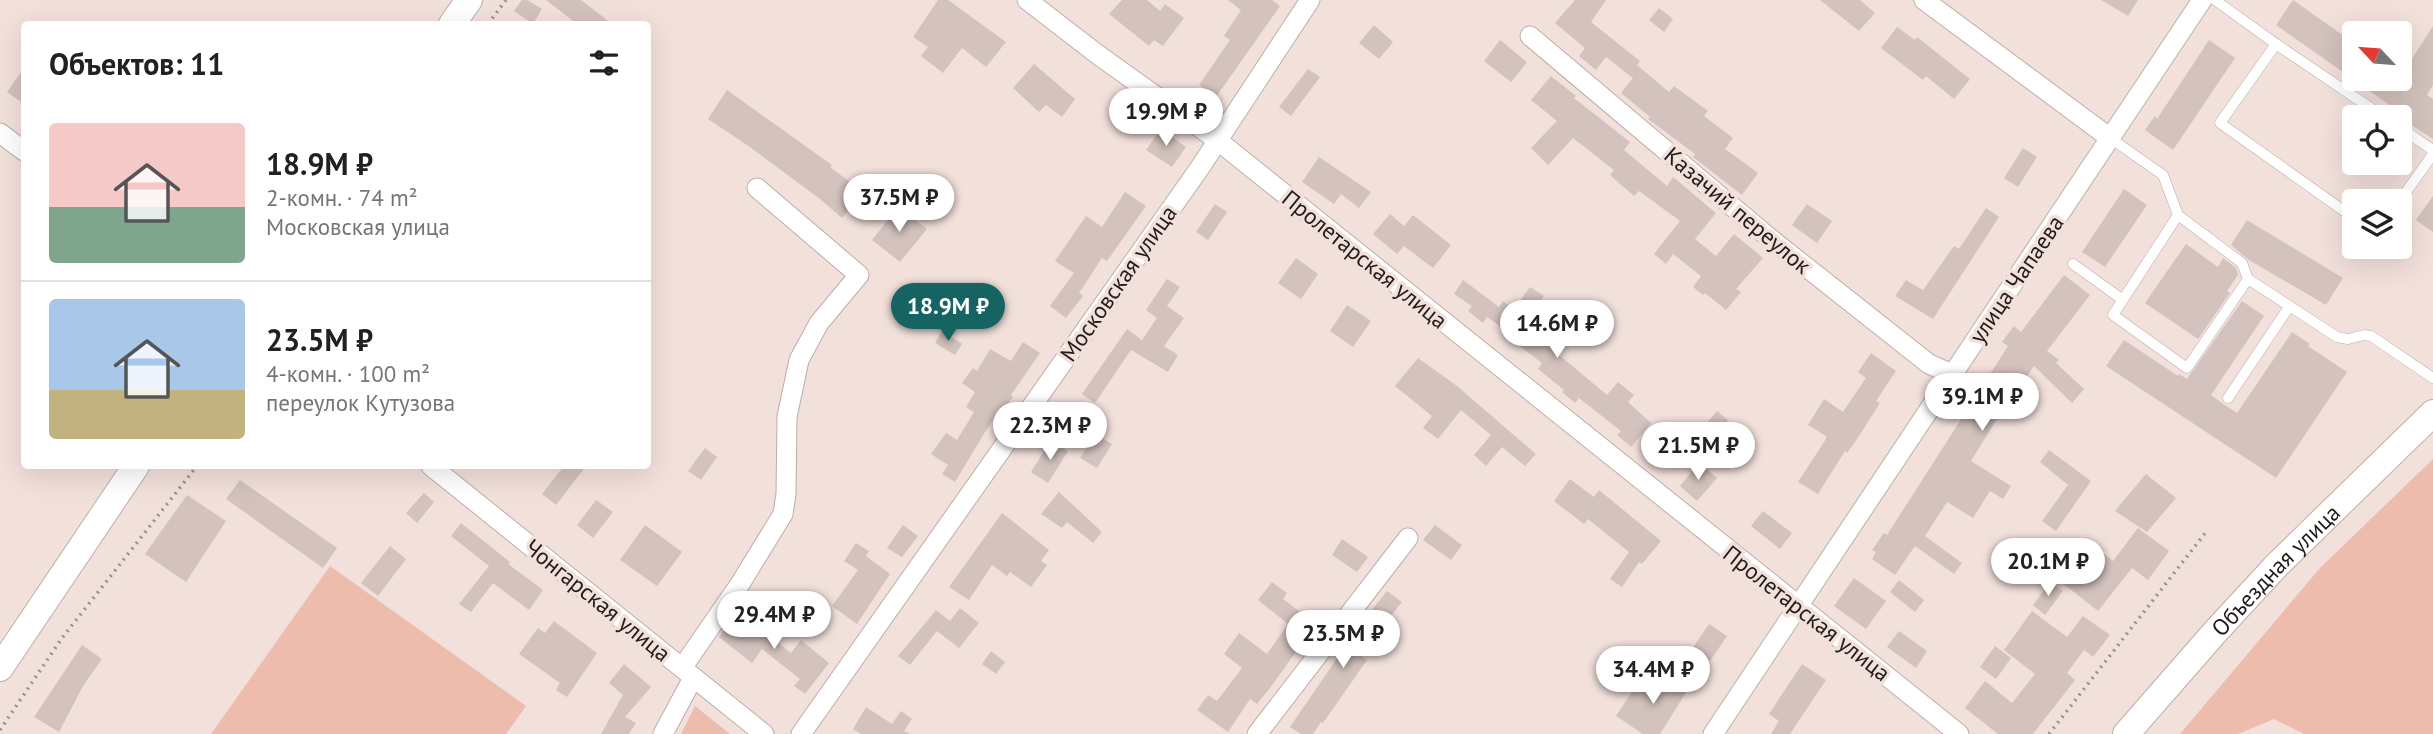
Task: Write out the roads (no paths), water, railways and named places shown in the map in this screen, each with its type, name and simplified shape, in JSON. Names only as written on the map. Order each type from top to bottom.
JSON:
[{"type":"street","points":[[454,21],[469,0]]},
{"type":"street","name":"Пролетарская улица","points":[[1027,0],[1217,140],[1959,734]]},
{"type":"street","name":"Московская улица","points":[[801,734],[1217,140],[1310,0]]},
{"type":"street","points":[[1924,0],[2110,138]]},
{"type":"street","name":"улица Чапаева","points":[[1713,734],[2203,0]]},
{"type":"street","name":"Казачий переулок","points":[[1530,36],[1772,240],[1928,364],[1952,374]]},
{"type":"street","points":[[0,133],[21,150]]},
{"type":"street","points":[[663,734],[687,673],[782,514],[786,494],[787,417],[799,360],[819,323],[859,275],[757,188]]},
{"type":"street","name":"Объездная улица","points":[[2127,734],[2277,565],[2433,413]]},
{"type":"street","points":[[0,668],[134,469]]},
{"type":"street","name":"Чонгарская улица","points":[[435,469],[764,734]]},
{"type":"street","points":[[1257,734],[1408,538]]},
{"type":"lane","points":[[2215,0],[2366,105]]},
{"type":"lane","points":[[2276,44],[2220,123],[2342,209]]},
{"type":"lane","points":[[2408,189],[2433,152],[2412,137]]},
{"type":"lane","points":[[2110,138],[2163,176],[2178,215],[2242,263],[2248,279],[2337,337],[2371,337],[2433,378]]},
{"type":"lane","points":[[2178,215],[2113,315],[2187,368],[2248,279]]},
{"type":"lane","points":[[2073,264],[2123,300]]},
{"type":"lane","points":[[2228,398],[2289,307]]}]
